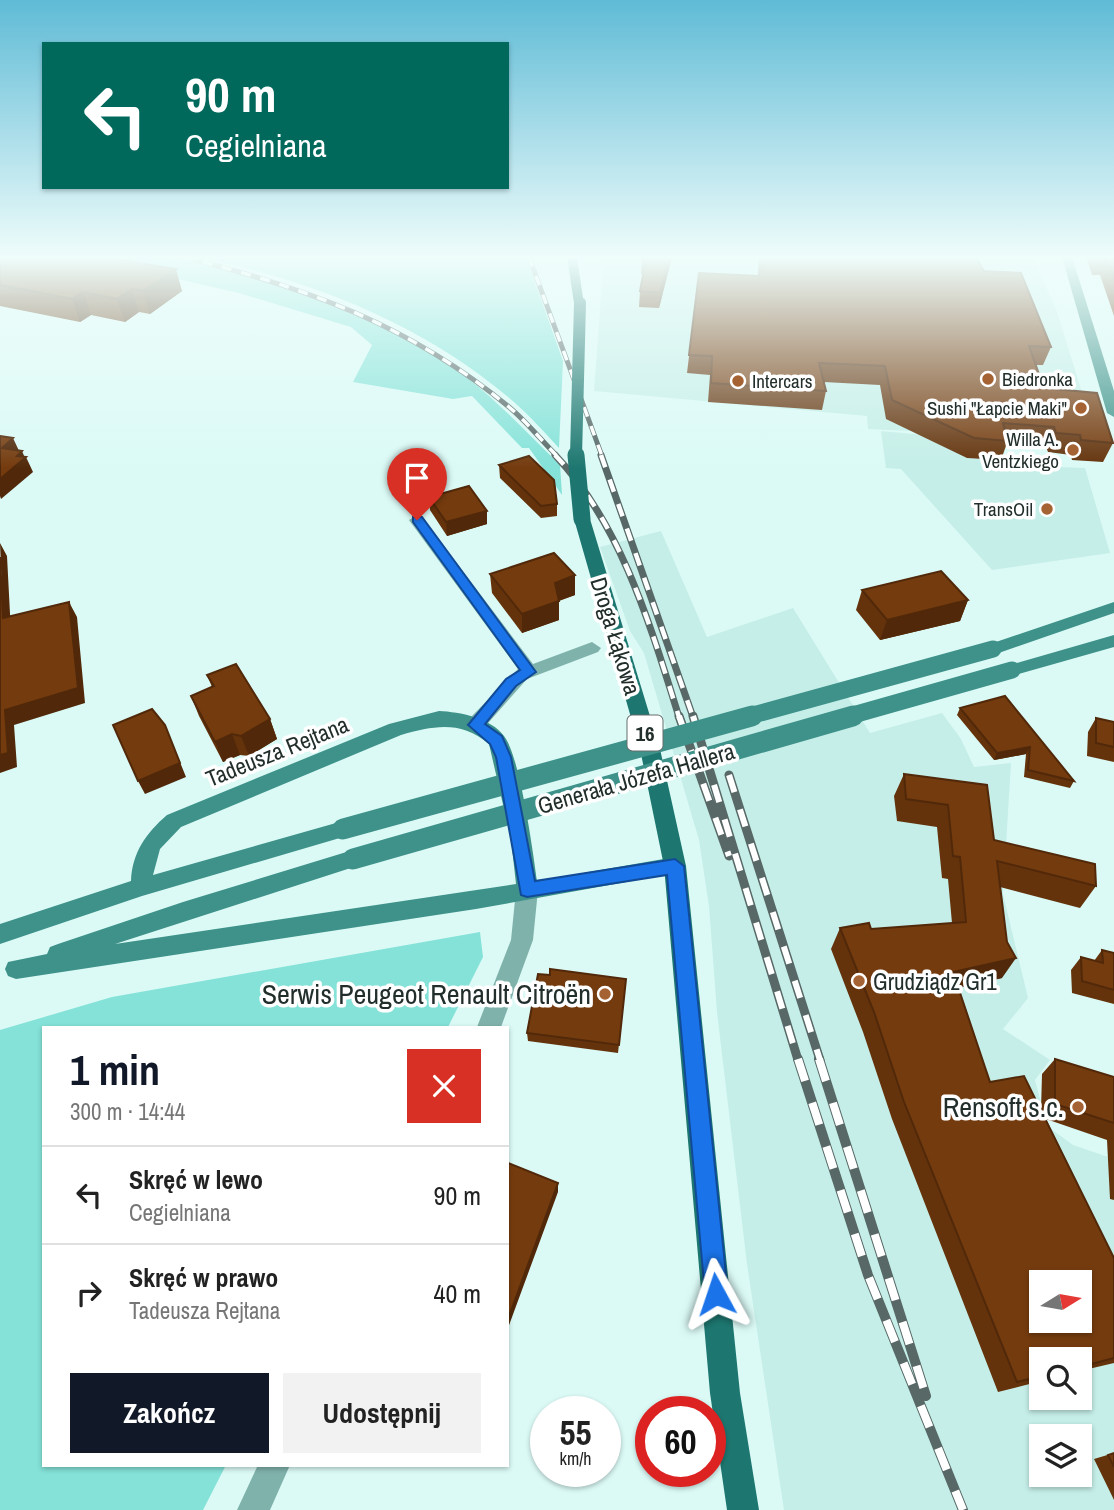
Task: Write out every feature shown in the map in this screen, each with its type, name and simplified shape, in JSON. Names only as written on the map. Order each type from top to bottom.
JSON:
[{"type":"main road","name":"Droga Łąkowa","points":[[579,327],[575,471],[582,519],[650,749],[675,866],[725,1393],[743,1510]]},
{"type":"main road","points":[[1088,327],[1113,409]]},
{"type":"main road","name":"Generała Józefa Hallera","points":[[0,934],[142,887],[343,829],[993,649],[1114,607]]},
{"type":"main road","name":"Generała Józefa Hallera","points":[[8,972],[183,911],[353,859],[1111,644]]},
{"type":"main road","name":"Tadeusza Rejtana","points":[[142,887],[141,864],[150,848],[174,821],[416,722],[439,718],[475,725]]},
{"type":"main road","points":[[475,725],[497,740],[503,757],[521,839],[527,890]]},
{"type":"main road","points":[[8,972],[423,909],[675,866]]},
{"type":"street","points":[[417,520],[529,672]]},
{"type":"street","points":[[475,725],[511,683],[529,672],[592,648]]},
{"type":"street","points":[[489,1026],[522,940],[527,890]]},
{"type":"street","points":[[253,1510],[273,1467]]},
{"type":"shaded area","points":[[352,327],[382,327],[435,356],[466,377],[560,465],[562,495],[529,448],[522,448],[472,396],[453,399],[353,382],[372,345]]},
{"type":"shaded area","points":[[551,327],[563,361],[559,448],[520,407],[480,375],[405,328]]},
{"type":"shaded area","points":[[599,327],[1062,327],[1097,440],[868,429],[867,416],[594,391]]},
{"type":"shaded area","points":[[881,431],[990,441],[999,447],[1006,465],[1085,468],[1110,553],[992,570],[901,469],[886,468]]},
{"type":"shaded area","points":[[661,531],[707,637],[793,608],[870,733],[942,713],[961,739],[974,767],[1011,763],[1003,894],[1028,998],[1003,1029],[1050,1060],[1035,1080],[1047,1126],[1073,1145],[1114,1159],[1114,1510],[784,1510],[747,1264],[717,1012],[709,906],[699,840],[644,653],[630,631],[600,547]]},
{"type":"shaded area","points":[[480,932],[483,957],[448,1026],[42,1026],[42,1467],[225,1467],[203,1510],[0,1510],[0,1030],[112,997]]},
{"type":"building","points":[[692,327],[1043,327],[1051,347],[1029,346],[1044,388],[1097,393],[1113,443],[1081,440],[1080,435],[1056,433],[1054,427],[1003,423],[1008,441],[974,438],[892,400],[885,366],[819,363],[826,391],[711,383],[712,356],[689,355]]},
{"type":"building","points":[[0,436],[13,438],[2,448],[22,451],[17,456],[26,457],[0,479]]},
{"type":"building","points":[[529,456],[554,480],[557,504],[541,506],[499,465]]},
{"type":"building","points":[[469,486],[487,511],[446,522],[429,497]]},
{"type":"building","points":[[554,553],[575,575],[555,583],[559,601],[522,614],[490,574]]},
{"type":"building","points":[[0,557],[3,618],[69,602],[78,688],[5,710],[8,753],[0,755]]},
{"type":"building","points":[[941,571],[968,600],[887,620],[862,590]]},
{"type":"building","points":[[236,664],[270,719],[241,736],[232,734],[215,742],[191,696],[214,686],[207,675]]},
{"type":"building","points":[[1005,696],[1074,781],[1028,770],[1030,747],[997,753],[960,708]]},
{"type":"building","points":[[152,709],[165,725],[180,763],[138,781],[113,725]]},
{"type":"building","points":[[1096,718],[1114,722],[1114,747],[1096,743]]},
{"type":"building","points":[[904,774],[987,785],[994,840],[1095,864],[1096,886],[997,861],[1007,942],[1016,958],[953,972],[990,1082],[1024,1076],[1114,1258],[1114,1358],[1092,1364],[1092,1347],[1029,1347],[1029,1379],[1017,1382],[904,1102],[874,1012],[840,928],[869,923],[871,929],[966,922],[960,857],[953,856],[948,805],[906,799]]},
{"type":"building","points":[[1102,950],[1114,953],[1114,990],[1082,981],[1081,957],[1103,963]]},
{"type":"building","points":[[550,969],[626,979],[619,1045],[527,1033],[538,974],[550,975]]},
{"type":"building","points":[[1055,1059],[1114,1077],[1114,1123],[1055,1104]]},
{"type":"building","points":[[509,1163],[558,1183],[509,1316]]},
{"type":"building","points":[[1114,1453],[1114,1467],[1108,1455]]},
{"type":"railway","points":[[388,327],[472,378],[515,412],[557,456]]},
{"type":"railway","points":[[555,327],[602,456]]},
{"type":"railway","points":[[555,455],[599,513],[616,545],[645,613],[679,717]]},
{"type":"railway","points":[[601,455],[693,717]]},
{"type":"railway","points":[[679,716],[729,856]]},
{"type":"railway","points":[[693,716],[798,1060]]},
{"type":"railway","points":[[729,775],[820,1060]]},
{"type":"railway","points":[[798,1059],[868,1275],[963,1510]]},
{"type":"railway","points":[[819,1059],[926,1396]]},
{"type":"place","name":"Biedronka","points":[[988,379]]},
{"type":"place","name":"Intercars","points":[[738,381]]},
{"type":"place","name":"Sushi \"Łapcie Maki\"","points":[[1081,408]]},
{"type":"place","name":"Willa A. Ventzkiego","points":[[1073,450]]},
{"type":"place","name":"TransOil","points":[[1047,509]]},
{"type":"place","name":"Grudziądz Gr1","points":[[859,981]]},
{"type":"place","name":"Serwis Peugeot Renault Citroën","points":[[605,994]]},
{"type":"place","name":"Rensoft s.c.","points":[[1078,1107]]},
{"type":"route","points":[[417,520],[529,672],[511,683],[475,725],[497,740],[503,757],[521,839],[527,890],[675,866],[716,1294]]}]
